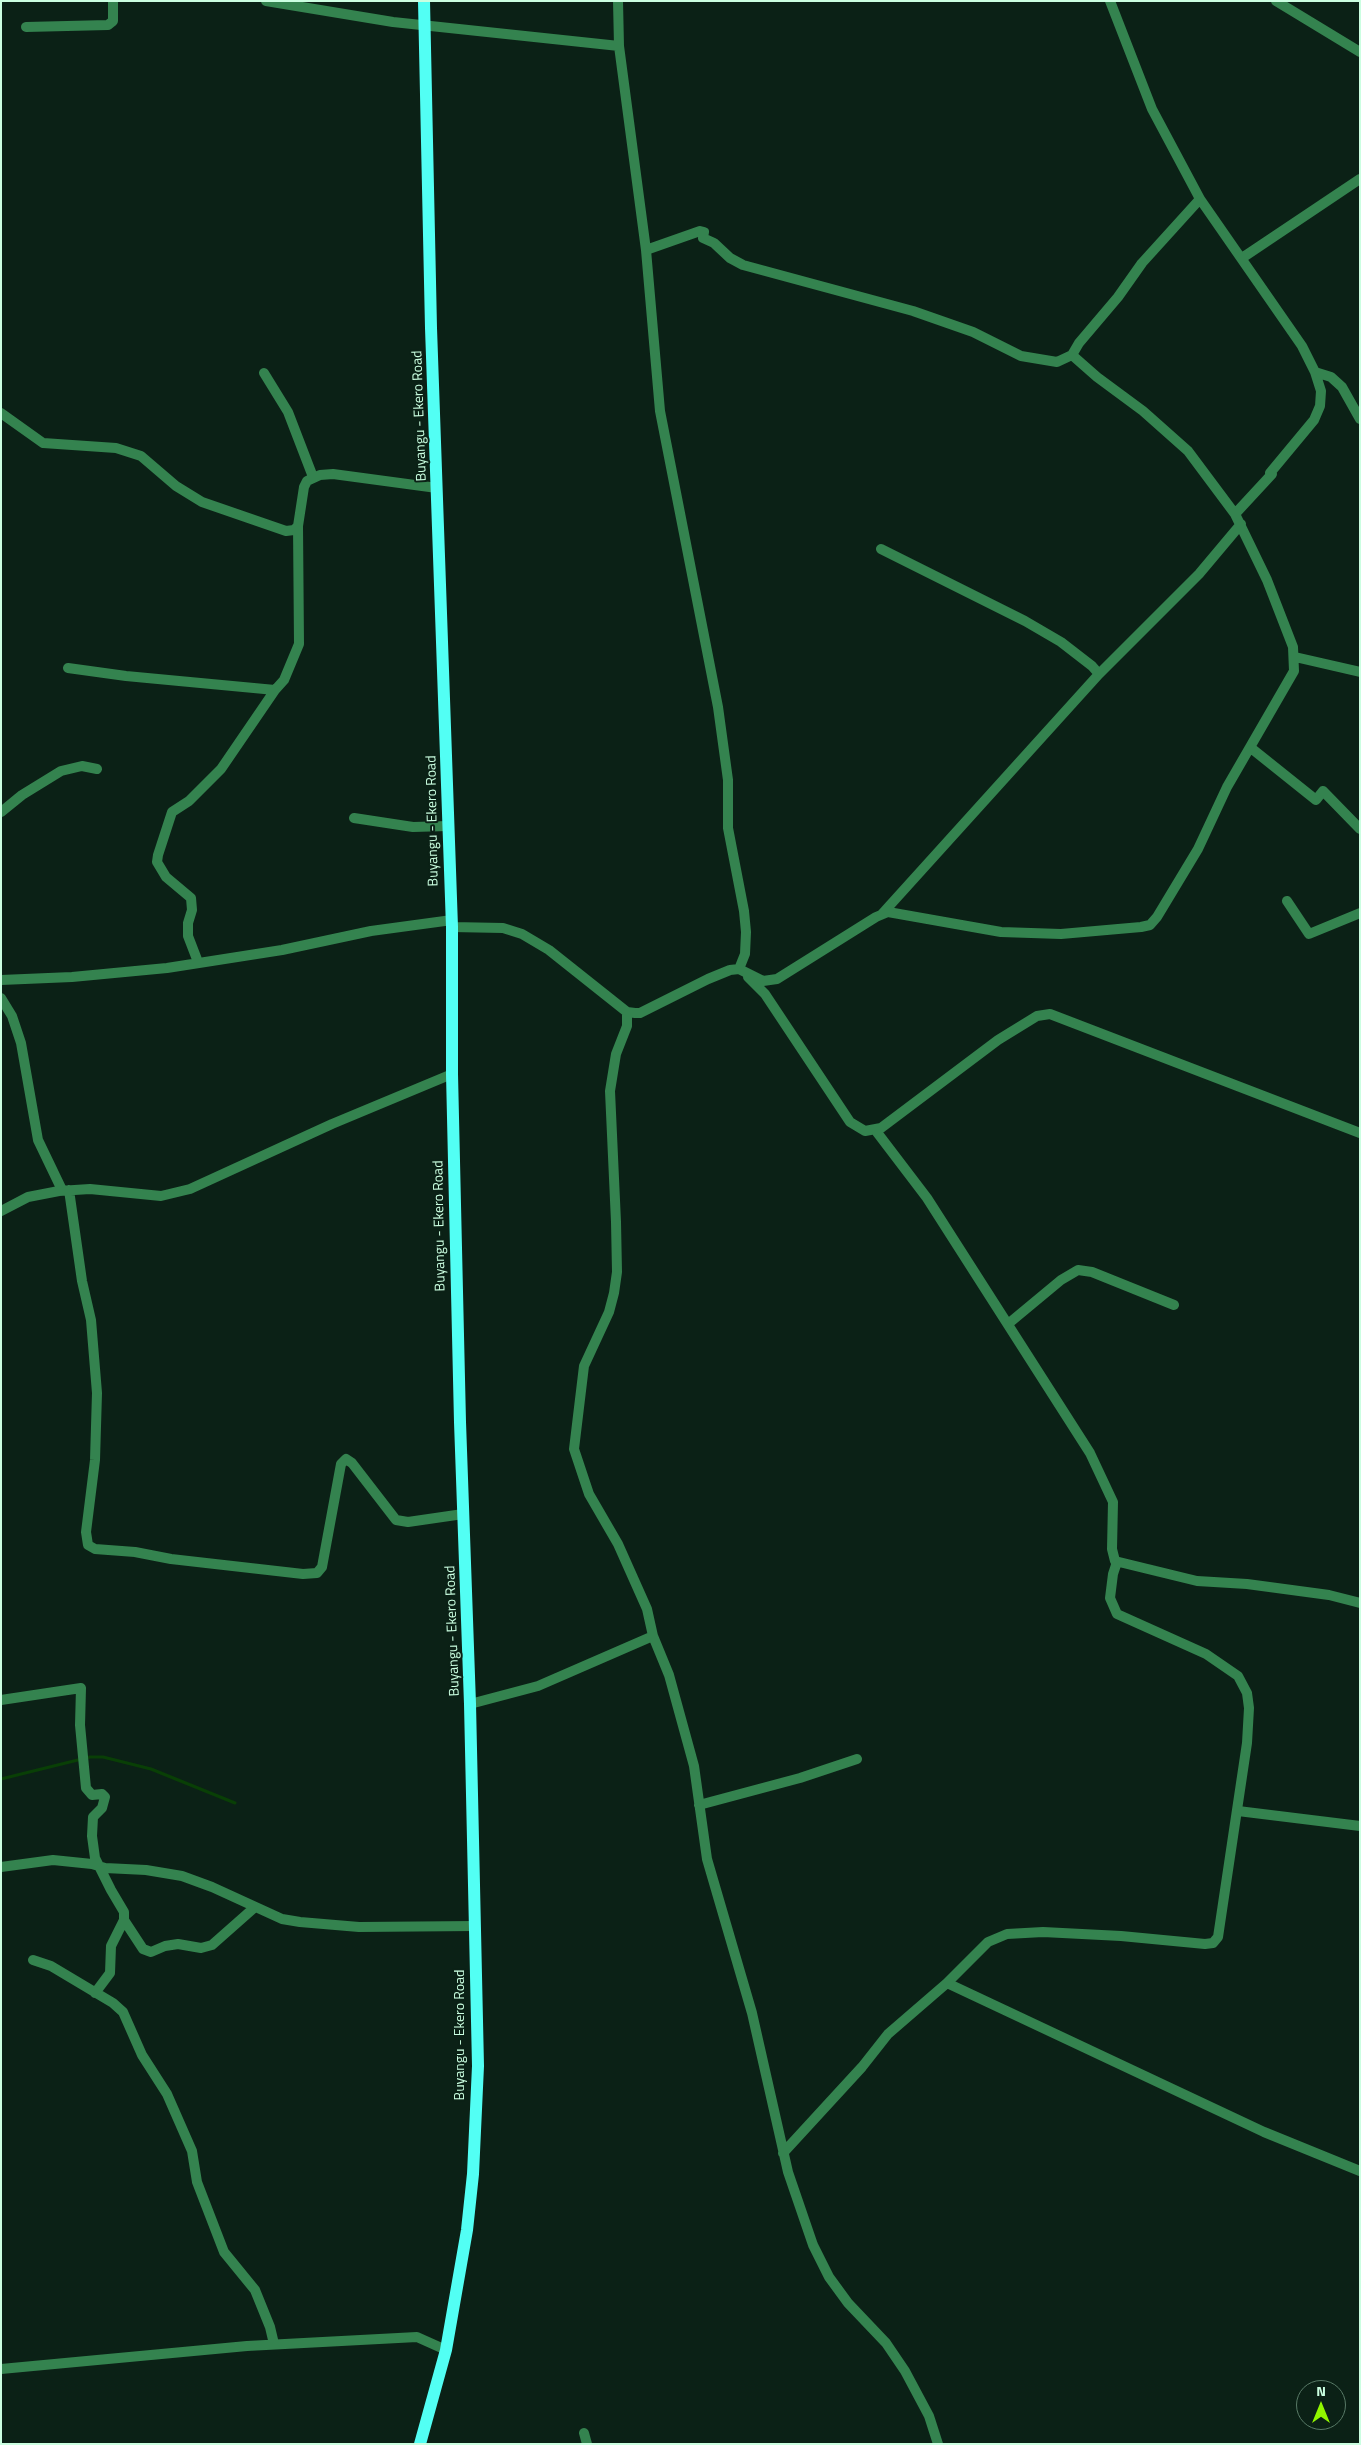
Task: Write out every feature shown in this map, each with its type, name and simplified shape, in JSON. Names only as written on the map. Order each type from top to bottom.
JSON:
[{"type":"main road","name":"Buyangu - Ekero Road","points":[[420,2444],[446,2350],[467,2230],[473,2174],[478,2066],[452,1074],[452,923],[426,144],[424,1]]},
{"type":"street","points":[[26,27],[108,25],[113,21],[113,1]]},
{"type":"street","points":[[266,1],[393,22],[425,23],[512,36],[619,46]]},
{"type":"street","points":[[618,1],[619,46],[646,250],[660,411],[718,707],[728,780],[728,828],[744,911],[746,932],[745,954],[739,969]]},
{"type":"street","points":[[1110,1],[1152,108],[1200,198],[1302,346],[1320,391],[1319,412],[1301,437],[1299,435],[1270,473],[1272,474],[1235,514]]},
{"type":"street","points":[[1276,1],[1360,52]]},
{"type":"street","points":[[1242,258],[1360,179]]},
{"type":"street","points":[[646,250],[700,231],[704,232],[703,238],[714,242],[730,258],[743,265],[913,311],[973,332],[1021,356],[1057,362],[1072,355],[1142,263],[1200,198]]},
{"type":"street","points":[[882,914],[893,913],[968,928],[1001,932],[1061,934],[1150,925],[1157,917],[1198,849],[1227,787],[1292,676],[1295,657],[1267,580],[1235,514],[1188,451],[1144,411],[1097,377],[1072,355]]},
{"type":"street","points":[[1314,372],[1331,377],[1342,386],[1360,419]]},
{"type":"street","points":[[264,373],[288,412],[313,477]]},
{"type":"street","points":[[1,413],[43,443],[116,448],[141,456],[176,486],[202,502],[281,530],[294,530],[298,526]]},
{"type":"street","points":[[198,962],[188,936],[188,923],[192,910],[191,898],[166,877],[157,862],[158,855],[172,812],[189,801],[221,769],[275,690],[284,680],[299,644],[298,526],[302,495],[308,481],[313,477],[333,474],[437,488]]},
{"type":"street","points":[[1,980],[72,977],[168,968],[274,952],[371,931],[452,923],[503,928],[522,934],[549,950],[627,1012],[640,1013],[708,979],[739,969],[759,980],[772,982],[848,937],[882,914],[1099,674],[1199,574],[1241,524]]},
{"type":"street","points":[[881,549],[1025,621],[1061,642],[1092,666],[1099,674]]},
{"type":"street","points":[[1295,657],[1360,672]]},
{"type":"street","points":[[68,668],[126,676],[275,690]]},
{"type":"street","points":[[1250,748],[1316,800],[1323,791],[1360,829]]},
{"type":"street","points":[[1,812],[61,771],[82,766],[97,769]]},
{"type":"street","points":[[354,818],[413,827],[448,826]]},
{"type":"street","points":[[1287,901],[1309,934],[1360,913]]},
{"type":"street","points":[[739,969],[765,994],[850,1122],[866,1131],[876,1131],[998,1040],[1037,1016],[1050,1014],[1360,1133]]},
{"type":"street","points":[[1,998],[12,1016],[21,1043],[38,1140],[66,1190],[80,1273],[91,1320],[97,1393],[94,1460],[86,1532],[88,1545],[94,1549],[135,1552],[171,1559],[302,1574],[317,1573],[322,1567],[324,1545],[344,1459],[352,1463],[396,1520],[408,1522],[464,1514]]},
{"type":"street","points":[[627,1012],[627,1026],[616,1054],[610,1091],[617,1272],[609,1312],[584,1366],[574,1449],[589,1494],[618,1544],[647,1609],[653,1636],[669,1675],[694,1766],[707,1860],[752,2012],[784,2153],[820,2262],[848,2303],[886,2343],[905,2371],[929,2416],[938,2444]]},
{"type":"street","points":[[1,1211],[28,1198],[66,1190],[162,1196],[190,1190],[332,1124],[452,1074]]},
{"type":"street","points":[[876,1131],[927,1198],[1067,1413],[1104,1481],[1113,1505],[1112,1549],[1114,1559],[1117,1562],[1197,1581],[1247,1584],[1329,1595],[1360,1603]]},
{"type":"street","points":[[1008,1324],[1067,1274],[1078,1270],[1092,1272],[1174,1305]]},
{"type":"street","points":[[784,2153],[888,2034],[947,1983],[988,1942],[1007,1934],[1043,1932],[1121,1936],[1196,1944],[1214,1943],[1218,1937],[1222,1924],[1249,1722],[1249,1708],[1244,1685],[1238,1676],[1206,1654],[1117,1614],[1110,1598],[1113,1574],[1117,1562]]},
{"type":"street","points":[[470,1704],[538,1686],[653,1636]]},
{"type":"street","points":[[1,1700],[81,1688],[80,1725],[86,1788],[92,1794],[102,1794],[105,1797],[102,1808],[93,1817],[93,1847],[98,1866],[122,1907],[124,1920],[143,1950],[151,1952],[165,1946],[178,1944],[201,1948],[212,1945],[255,1907]]},
{"type":"street","points":[[699,1805],[800,1778],[857,1759]]},
{"type":"street","points":[[1238,1811],[1360,1826]]},
{"type":"street","points":[[1,1867],[53,1860],[182,1876],[212,1887],[282,1919],[359,1927],[475,1926]]},
{"type":"street","points":[[95,1993],[110,1973],[111,1946],[124,1920]]},
{"type":"street","points":[[33,1960],[52,1966],[113,2003],[123,2012],[142,2055],[168,2094],[192,2151],[197,2182],[224,2252],[255,2290],[270,2327],[274,2344]]},
{"type":"street","points":[[947,1983],[1264,2132],[1360,2171]]},
{"type":"street","points":[[1,2369],[274,2344],[417,2337],[446,2350]]},
{"type":"street","points":[[584,2433],[587,2444]]},
{"type":"waterway","points":[[1,1779],[90,1757],[103,1757],[151,1769],[235,1803]]}]
